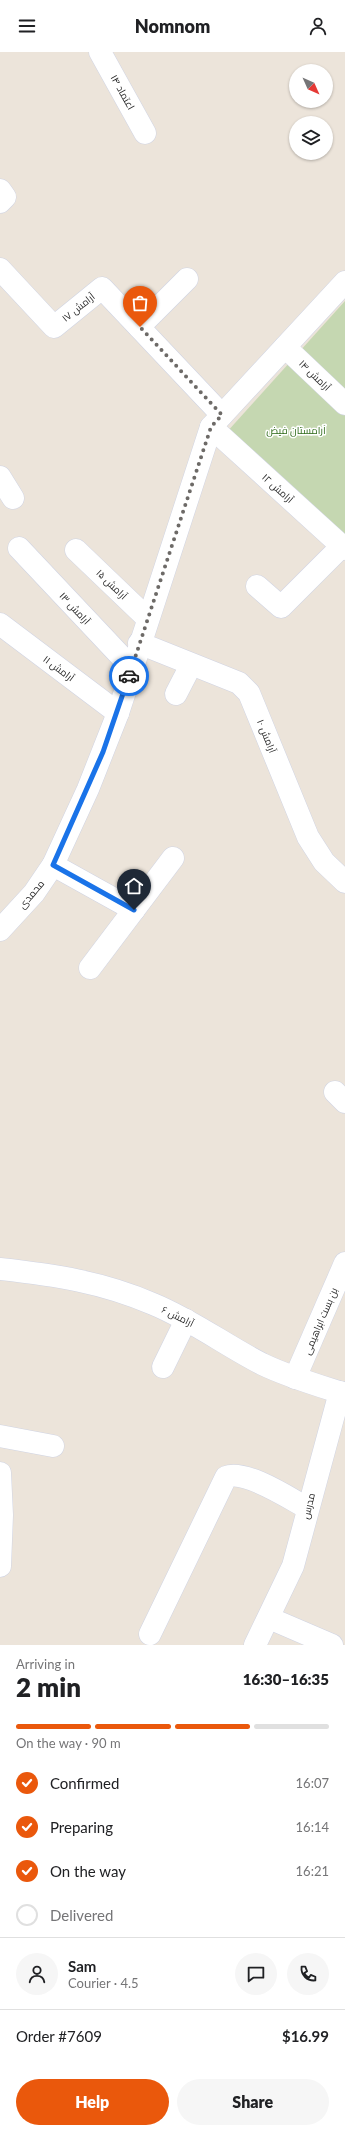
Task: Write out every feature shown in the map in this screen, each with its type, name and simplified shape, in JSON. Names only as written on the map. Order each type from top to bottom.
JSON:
[{"type":"street","name":"اعتماد ۱۴","points":[[100,52],[145,133]]},
{"type":"street","points":[[0,190],[5,197],[0,202]]},
{"type":"street","name":"آرامش ۱۷","points":[[0,269],[54,327],[102,288],[140,327],[216,421]]},
{"type":"street","points":[[140,327],[187,279]]},
{"type":"street","points":[[216,421],[345,282]]},
{"type":"street","name":"آرامش ۱۴","points":[[285,347],[345,404]]},
{"type":"street","name":"آرامش ۱۲","points":[[216,421],[344,548]]},
{"type":"street","name":"محمدی","points":[[0,930],[34,893],[53,865],[88,789],[118,713],[147,618],[216,421]]},
{"type":"street","points":[[0,477],[13,498]]},
{"type":"street","name":"آرامش ۱۳","points":[[19,548],[132,668]]},
{"type":"street","points":[[258,586],[281,608],[344,548]]},
{"type":"street","name":"آرامش ۱۵","points":[[76,550],[147,618]]},
{"type":"street","name":"آرامش ۱۱","points":[[0,624],[118,713]]},
{"type":"street","name":"آرامش ۱۰","points":[[139,643],[239,683],[249,694],[308,837],[324,862],[345,882]]},
{"type":"street","points":[[176,694],[191,665]]},
{"type":"street","points":[[90,968],[173,858]]},
{"type":"street","points":[[53,865],[134,910]]},
{"type":"street","name":"بن بست ابراهیمی","points":[[295,1378],[345,1263]]},
{"type":"street","name":"آرامش ۶","points":[[0,1269],[85,1280],[153,1304],[186,1320],[262,1363],[295,1378],[342,1393]]},
{"type":"street","points":[[163,1367],[186,1320]]},
{"type":"street","name":"مدرس","points":[[255,1645],[293,1566],[307,1508],[342,1393]]},
{"type":"street","points":[[0,1436],[53,1446]]},
{"type":"street","points":[[0,1473],[0,1562]]},
{"type":"street","points":[[150,1634],[226,1477],[232,1474],[246,1477],[307,1508]]},
{"type":"street","points":[[269,1618],[332,1645]]},
{"type":"green space","name":"آرامستان فیض","points":[[345,301],[345,540],[226,433]]},
{"type":"way so far","points":[[129,676],[211,427],[222,415],[140,327]]},
{"type":"route","points":[[129,676],[118,713],[103,752],[88,789],[53,865],[134,910]]}]
